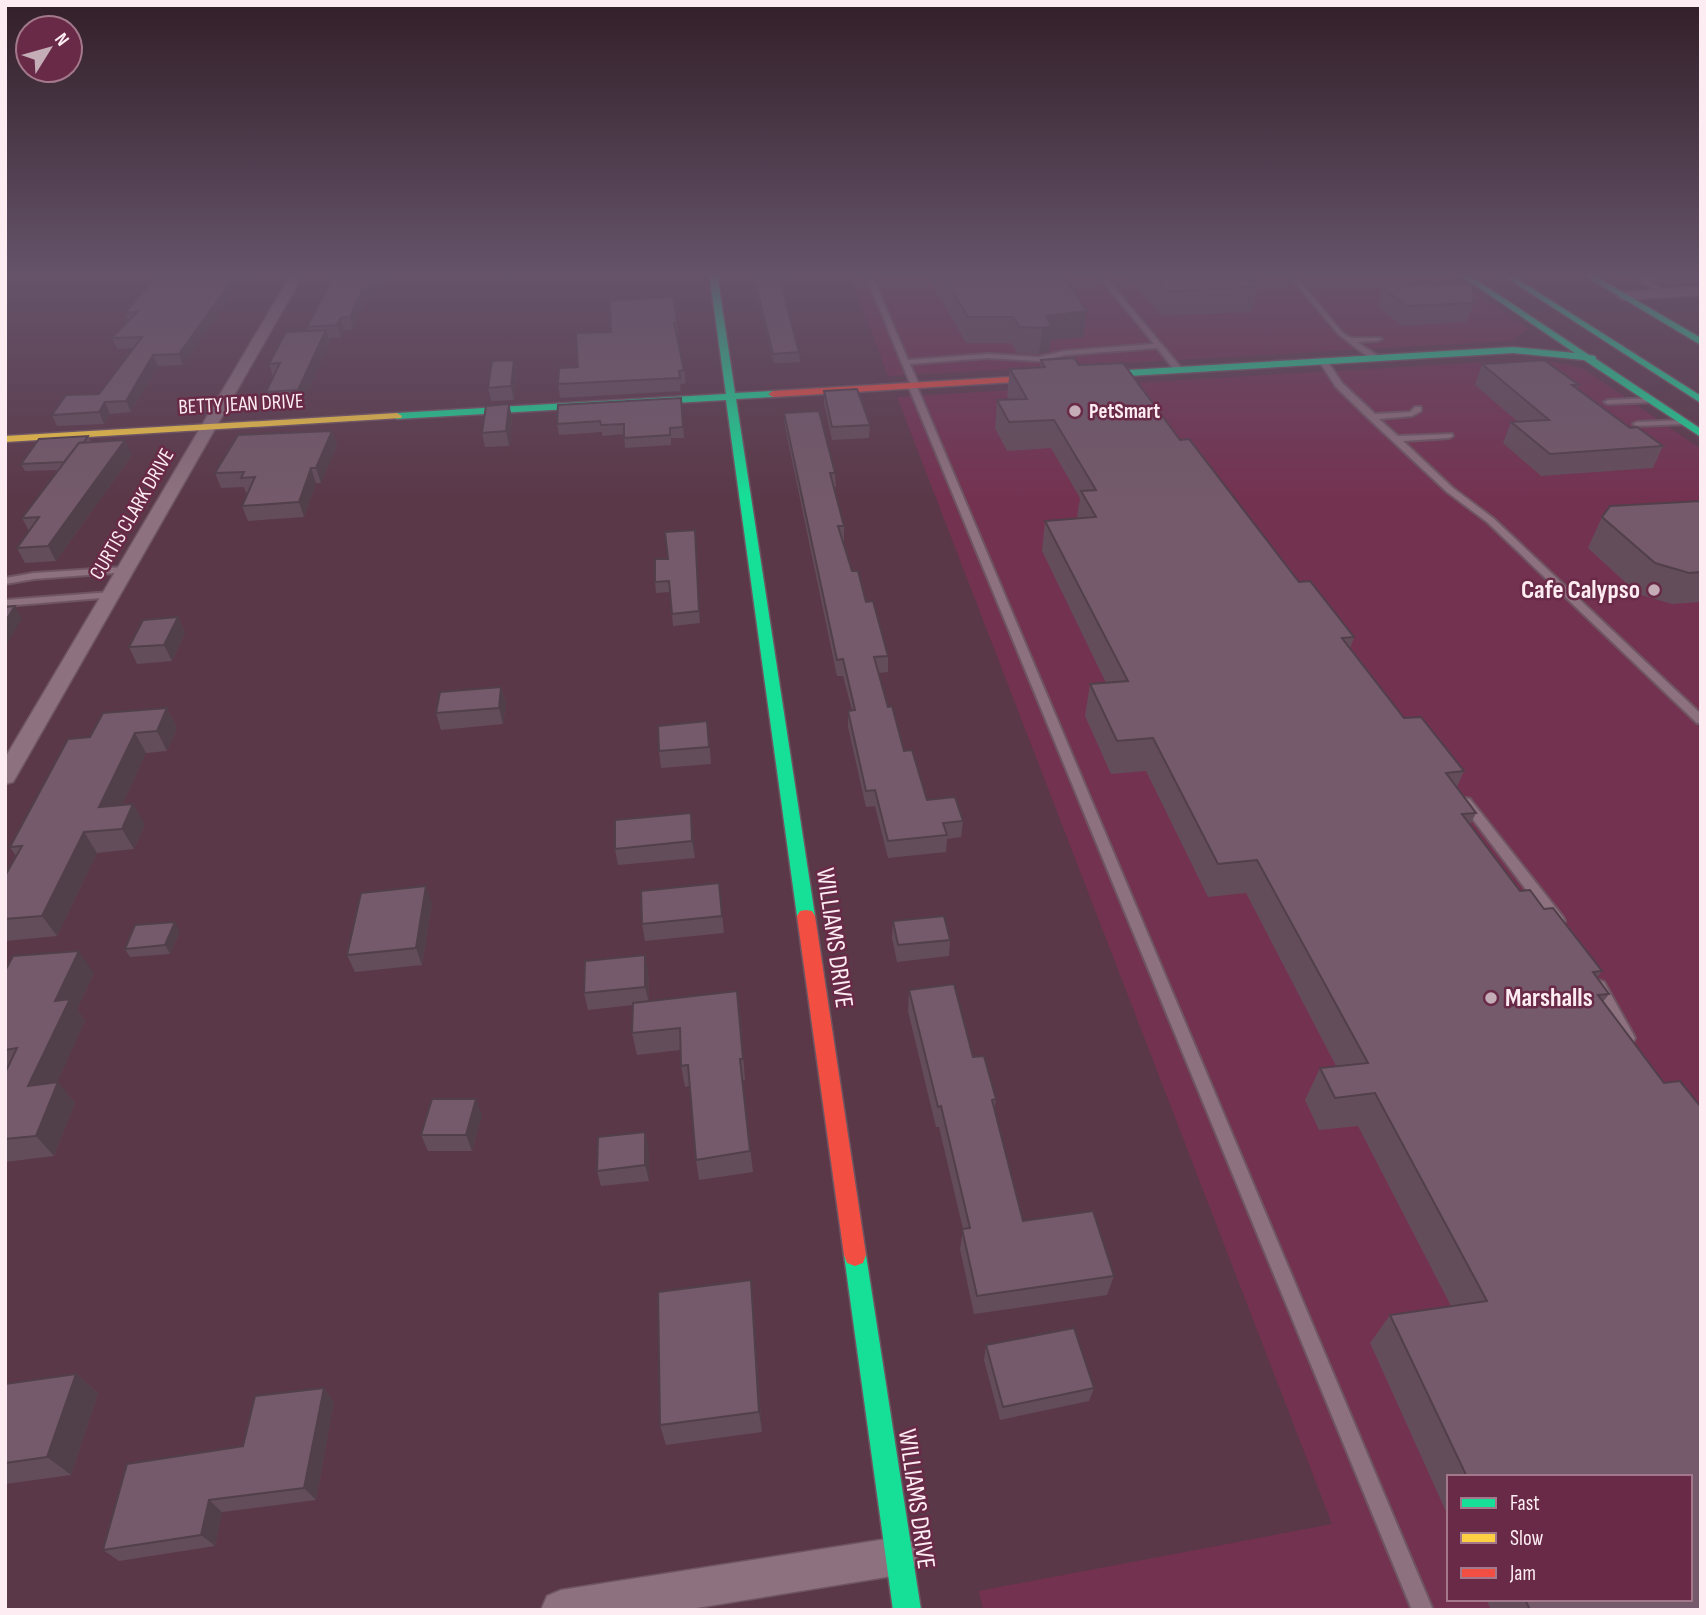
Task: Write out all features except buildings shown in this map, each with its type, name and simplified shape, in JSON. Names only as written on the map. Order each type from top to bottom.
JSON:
[{"type":"main road","name":"WILLIAMS DRIVE","points":[[723,348],[907,1610]]},
{"type":"main road","points":[[1513,350],[1517,348]]},
{"type":"main road","points":[[1576,348],[1701,434]]},
{"type":"main road","points":[[1580,348],[1701,419]]},
{"type":"main road","points":[[1621,348],[1701,400]]},
{"type":"main road","name":"BETTY JEAN DRIVE","points":[[5,439],[1513,350]]},
{"type":"main road","points":[[1513,350],[1592,358]]},
{"type":"street","name":"CURTIS CLARK DRIVE","points":[[5,777],[254,348]]},
{"type":"street","points":[[561,1610],[899,1556]]},
{"type":"lane","points":[[900,348],[913,385],[1423,1610]]},
{"type":"lane","points":[[1002,355],[1024,360],[1052,358],[1065,353],[1127,348]]},
{"type":"lane","points":[[1161,348],[1179,370]]},
{"type":"lane","points":[[1362,348],[1375,358]]},
{"type":"lane","points":[[1048,349],[1065,353]]},
{"type":"lane","points":[[906,362],[1002,355],[1016,351]]},
{"type":"lane","points":[[1323,361],[1339,385],[1372,417],[1450,490],[1490,520],[1701,720]]},
{"type":"lane","points":[[1125,373],[1138,390]]},
{"type":"lane","points":[[1608,402],[1652,400]]},
{"type":"lane","points":[[1372,417],[1412,414],[1418,409]]},
{"type":"lane","points":[[1637,424],[1683,422]]},
{"type":"lane","points":[[1396,439],[1449,436]]},
{"type":"lane","points":[[5,582],[34,576],[125,570]]},
{"type":"lane","points":[[5,603],[111,595]]},
{"type":"lane","points":[[1696,713],[1699,700]]},
{"type":"lane","points":[[1458,791],[1564,929]]},
{"type":"lane","points":[[1592,973],[1633,1045]]},
{"type":"shaded area","points":[[878,348],[1379,348],[888,376]]},
{"type":"shaded area","points":[[1537,359],[1582,368],[1701,449],[1701,1610],[983,1610],[979,1591],[1332,1524],[897,397]]},
{"type":"traffic: fast","points":[[724,348],[806,916]]},
{"type":"traffic: fast","points":[[1573,348],[1701,434]]},
{"type":"traffic: fast","points":[[1621,348],[1701,400]]},
{"type":"traffic: fast","points":[[1061,377],[1513,350],[1592,358]]},
{"type":"traffic: fast","points":[[397,416],[773,394]]},
{"type":"traffic: fast","points":[[855,1255],[907,1610]]},
{"type":"traffic: slow","points":[[5,439],[397,416]]},
{"type":"traffic: jam","points":[[773,394],[1061,377]]},
{"type":"traffic: jam","points":[[806,916],[855,1255]]},
{"type":"place","name":"PetSmart","points":[[1075,411]]},
{"type":"place","name":"Cafe Calypso","points":[[1654,590]]},
{"type":"place","name":"Marshalls","points":[[1491,998]]}]
